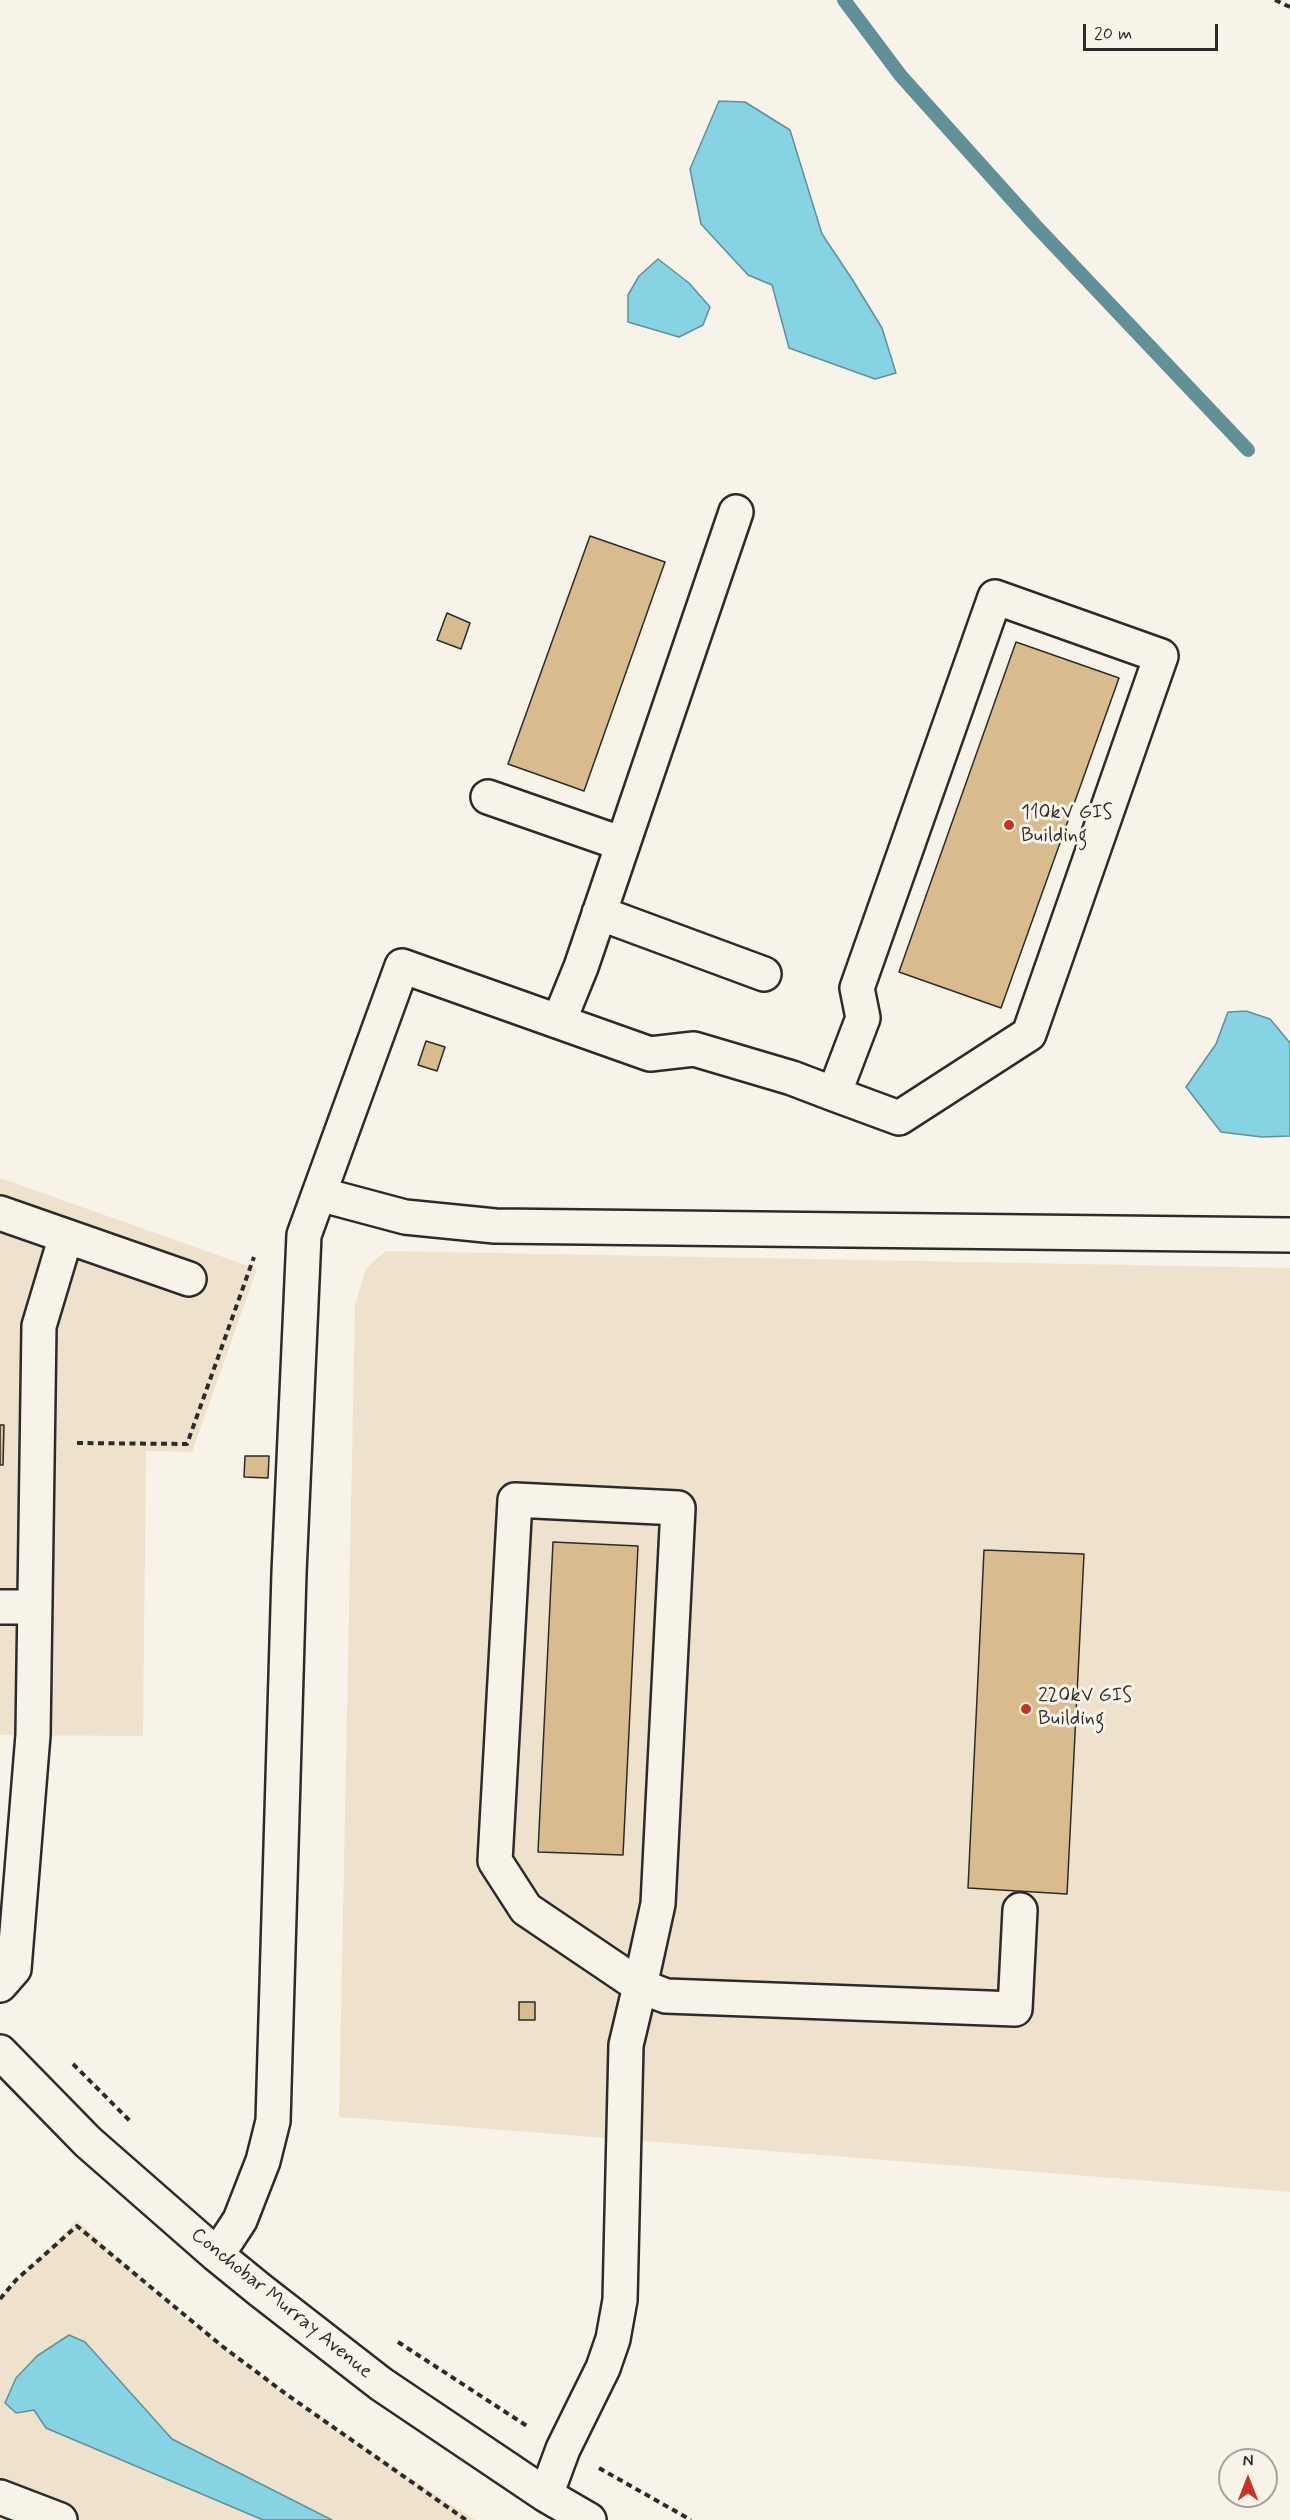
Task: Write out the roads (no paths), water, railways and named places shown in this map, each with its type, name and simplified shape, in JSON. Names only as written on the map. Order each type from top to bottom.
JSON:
[{"type":"street","points":[[558,1021],[581,967],[736,512]]},
{"type":"street","points":[[217,2255],[240,2220],[263,2161],[273,2121],[289,1572],[304,1235],[402,966],[650,1054],[694,1049],[792,1078],[834,1094],[899,1118],[1029,1034],[1161,656],[995,597],[857,988],[863,1018],[834,1094]]},
{"type":"street","points":[[488,797],[623,844]]},
{"type":"street","points":[[599,914],[764,974]]},
{"type":"street","points":[[319,1194],[405,1217],[495,1226],[1290,1235]]},
{"type":"street","points":[[0,1213],[189,1279]]},
{"type":"street","points":[[0,1985],[14,1969],[33,1735],[39,1326],[66,1236]]},
{"type":"street","points":[[546,2495],[563,2449],[603,2368],[613,2339],[620,2300],[626,2044],[640,1986],[658,1904],[678,1508],[515,1500],[495,1861],[526,1909],[640,1986],[666,1996],[1015,2009],[1020,1910]]},
{"type":"street","points":[[0,1607],[35,1607]]},
{"type":"street","name":"Conchobar Murray Avenue","points":[[0,2052],[88,2142],[217,2255],[381,2384],[546,2495],[589,2520]]},
{"type":"street","points":[[0,2497],[60,2520]]},
{"type":"water","points":[[719,101],[745,102],[790,130],[822,234],[882,328],[896,373],[875,379],[789,348],[772,285],[748,275],[701,224],[690,169]]},
{"type":"water","points":[[658,259],[689,283],[710,307],[703,325],[679,337],[628,322],[628,295],[639,276]]},
{"type":"water","points":[[1246,1011],[1270,1019],[1290,1043],[1290,1136],[1262,1137],[1221,1132],[1186,1087],[1216,1044],[1228,1012]]},
{"type":"water","points":[[69,2335],[85,2342],[172,2439],[332,2520],[263,2520],[46,2428],[34,2410],[16,2413],[5,2403],[16,2378],[37,2356]]},
{"type":"waterway","points":[[844,0],[901,76],[1034,224],[1248,450]]},
{"type":"place","name":"110kV GIS Building","points":[[1009,825]]},
{"type":"place","name":"220kV GIS Building","points":[[1026,1709]]}]
